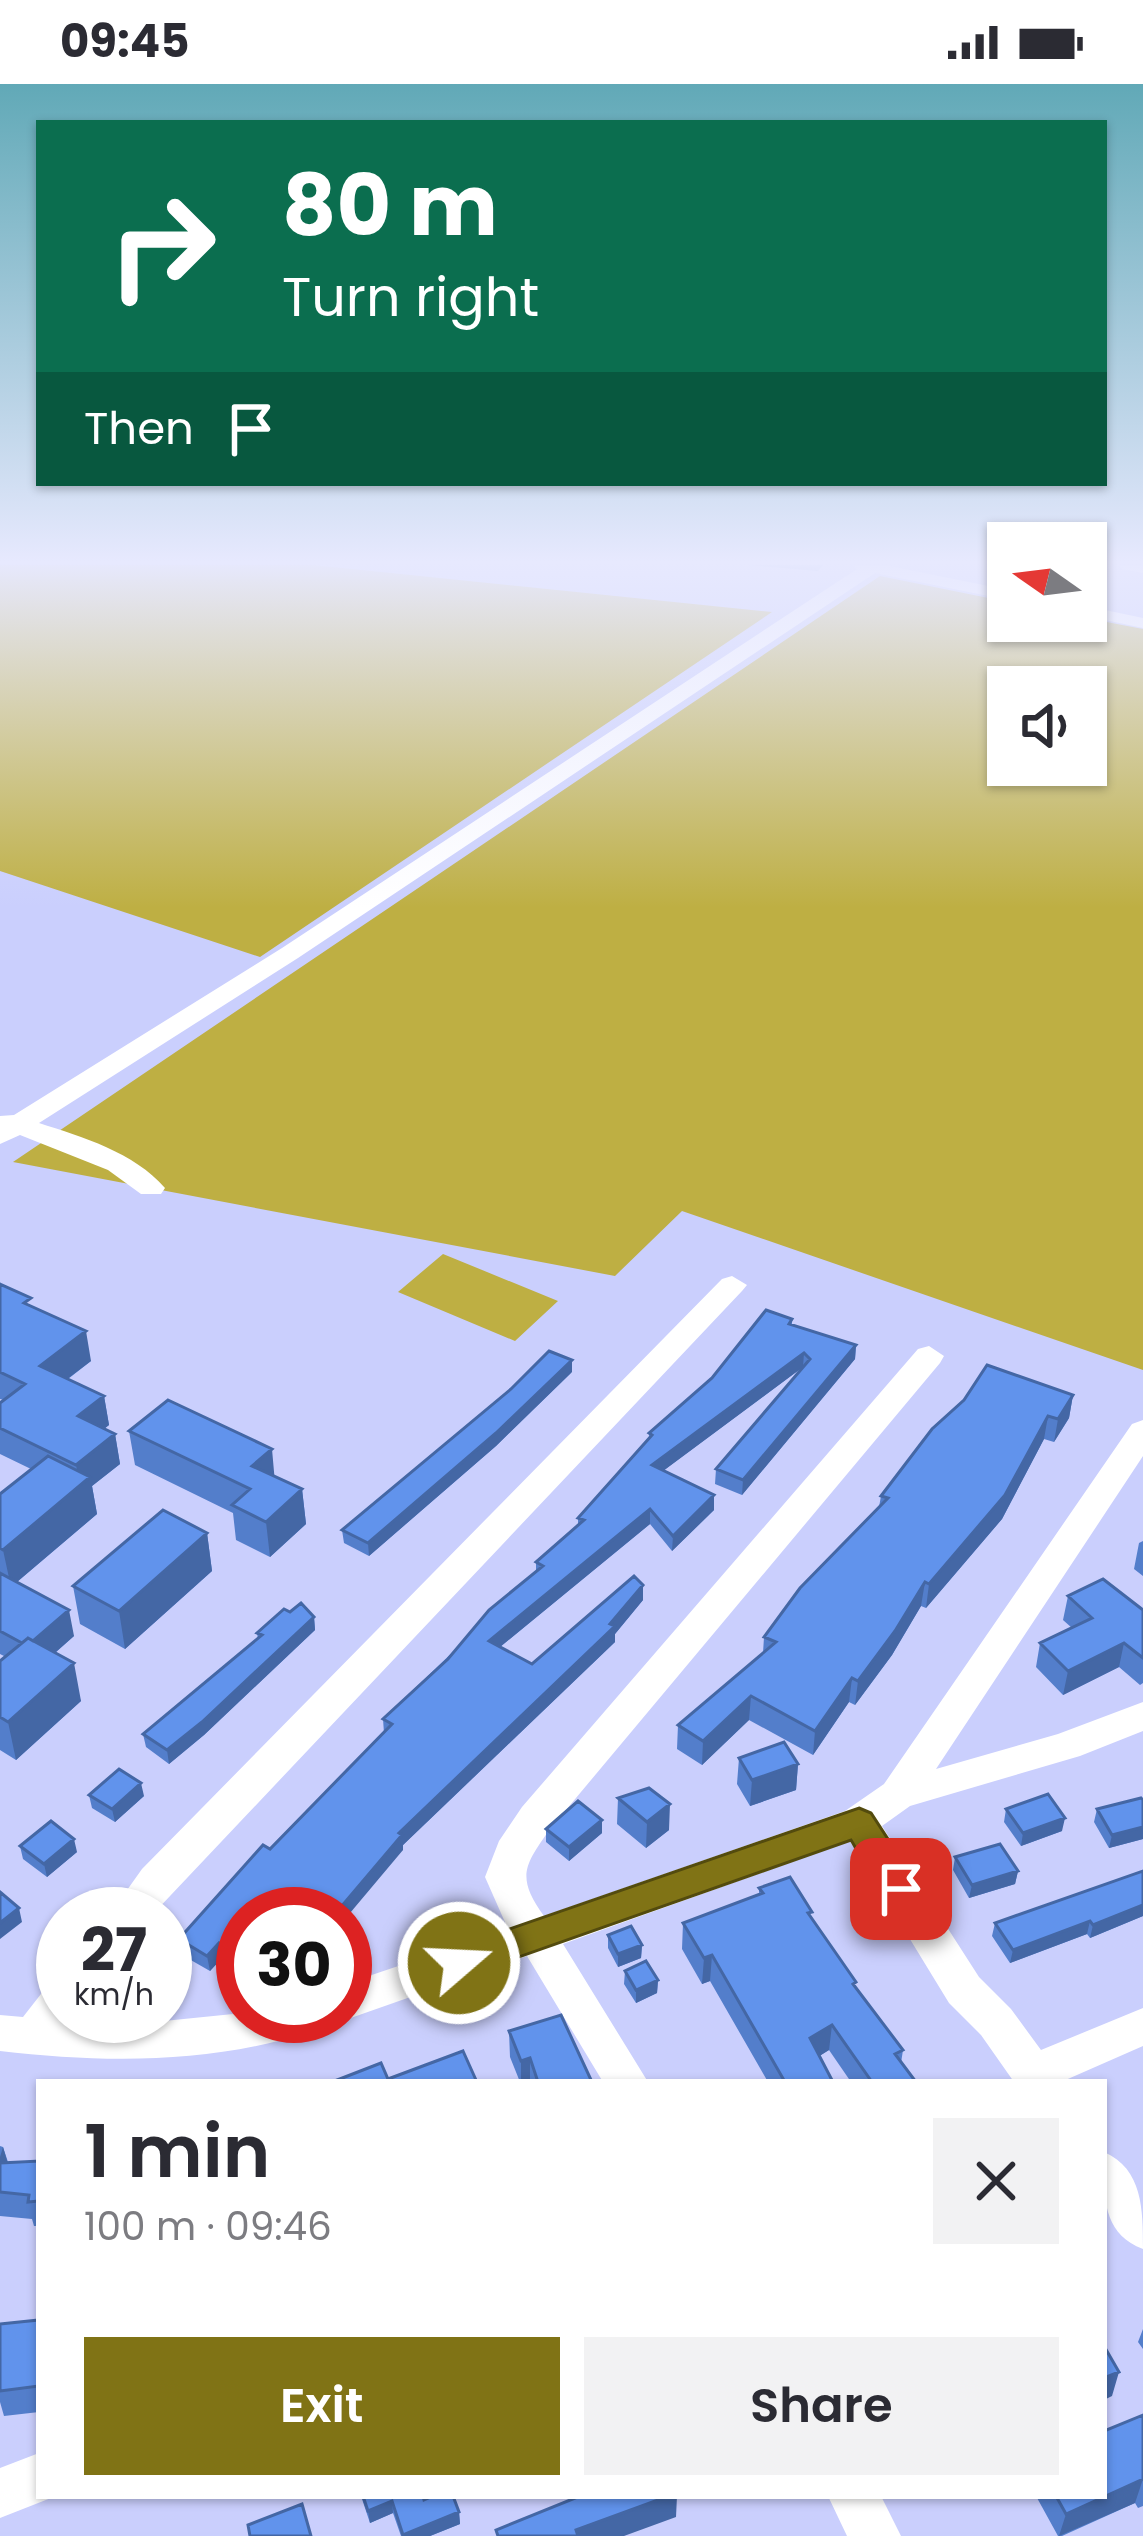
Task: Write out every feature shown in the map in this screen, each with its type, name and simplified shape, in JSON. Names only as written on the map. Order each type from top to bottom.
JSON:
[{"type":"street","points":[[4,1126],[252,978],[701,679]]},
{"type":"street","points":[[4,1126],[70,1142],[118,1165],[151,1188]]},
{"type":"street","points":[[151,1887],[732,1285]]},
{"type":"street","points":[[624,2079],[507,1897],[504,1868],[518,1844],[929,1356]]},
{"type":"street","points":[[898,1795],[1143,1431]]},
{"type":"street","points":[[372,1993],[859,1822],[898,1795],[1067,1746],[1143,1716]]},
{"type":"street","points":[[859,1822],[964,1990],[996,2022],[1036,2078],[1143,2026]]},
{"type":"street","points":[[16,2035],[188,2039],[216,2035]]},
{"type":"street","points":[[1107,2177],[1143,2228]]},
{"type":"street","points":[[0,2493],[36,2479]]},
{"type":"street","points":[[856,2499],[875,2536]]},
{"type":"shaded area","points":[[0,679],[672,679],[260,957],[0,871]]},
{"type":"shaded area","points":[[727,679],[987,679],[987,786],[1107,786],[1107,679],[1143,679],[1143,1370],[682,1211],[615,1276],[13,1162]]},
{"type":"shaded area","points":[[443,1254],[558,1301],[515,1341],[398,1292]]},
{"type":"building","points":[[0,1284],[31,1298],[24,1303],[86,1331],[40,1366],[104,1396],[78,1416],[115,1434],[76,1465],[0,1428],[0,1403],[25,1384],[0,1372]]},
{"type":"building","points":[[766,1310],[792,1319],[789,1324],[856,1345],[743,1480],[716,1469],[810,1359],[804,1353],[652,1465],[714,1495],[673,1536],[650,1509],[489,1641],[532,1664],[634,1576],[643,1585],[610,1624],[615,1626],[399,1833],[402,1835],[358,1887],[225,1887],[263,1845],[270,1849],[392,1724],[383,1719],[448,1659],[489,1610],[543,1566],[536,1562],[584,1520],[578,1518],[652,1435],[649,1433],[712,1378]]},
{"type":"building","points":[[549,1351],[572,1360],[496,1433],[368,1543],[342,1530],[511,1389]]},
{"type":"building","points":[[987,1365],[1073,1395],[1058,1419],[1048,1416],[1005,1495],[929,1584],[925,1582],[858,1681],[852,1678],[815,1731],[751,1696],[703,1741],[678,1725],[776,1642],[764,1637],[800,1588],[888,1498],[881,1496],[932,1429],[964,1400]]},
{"type":"building","points":[[168,1400],[272,1449],[252,1466],[302,1489],[266,1522],[232,1505],[250,1489],[129,1431]]},
{"type":"building","points":[[48,1456],[90,1477],[3,1550],[0,1494]]},
{"type":"building","points":[[163,1510],[207,1533],[119,1611],[73,1586]]},
{"type":"building","points":[[0,1573],[69,1610],[33,1641],[28,1638],[22,1643],[0,1631]]},
{"type":"building","points":[[1103,1579],[1143,1610],[1143,1658],[1124,1643],[1068,1671],[1040,1643],[1092,1618],[1068,1596]]},
{"type":"building","points":[[301,1603],[314,1617],[202,1722],[167,1750],[143,1734],[262,1635],[257,1633],[284,1609],[290,1612]]},
{"type":"building","points":[[28,1638],[74,1663],[8,1722],[0,1717],[0,1661]]},
{"type":"building","points":[[784,1742],[798,1764],[752,1780],[739,1758]]},
{"type":"building","points":[[119,1769],[141,1783],[112,1809],[89,1795]]},
{"type":"building","points":[[649,1788],[670,1804],[647,1822],[618,1798]]},
{"type":"building","points":[[1048,1794],[1065,1818],[1023,1833],[1006,1809]]},
{"type":"building","points":[[1141,1798],[1143,1827],[1112,1835],[1097,1809]]},
{"type":"building","points":[[578,1801],[602,1820],[569,1847],[546,1829]]},
{"type":"building","points":[[51,1821],[74,1839],[44,1864],[20,1846]]},
{"type":"building","points":[[1000,1844],[1018,1871],[972,1885],[955,1857]]},
{"type":"building","points":[[1143,1871],[1143,1905],[1093,1925],[1090,1921],[1013,1950],[995,1923]]},
{"type":"building","points":[[790,1877],[853,1984],[903,2050],[895,2054],[914,2079],[870,2079],[832,2025],[810,2038],[831,2079],[783,2079],[712,1955],[704,1958],[683,1923],[763,1893],[759,1888]]},
{"type":"building","points":[[0,1892],[19,1908],[0,1923]]},
{"type":"building","points":[[216,1898],[216,1946],[207,1956],[192,1947],[192,1924]]},
{"type":"building","points":[[631,1926],[642,1945],[618,1954],[608,1935]]},
{"type":"building","points":[[646,1961],[658,1980],[636,1990],[625,1971]]},
{"type":"building","points":[[561,2015],[591,2079],[537,2079],[530,2058],[521,2061],[509,2031]]},
{"type":"building","points":[[463,2051],[476,2079],[388,2079]]},
{"type":"building","points":[[381,2063],[388,2079],[340,2079]]},
{"type":"building","points":[[36,2161],[36,2201],[28,2202],[29,2195],[0,2192],[0,2163]]},
{"type":"building","points":[[36,2320],[36,2386],[0,2391],[0,2324]]},
{"type":"building","points":[[1107,2351],[1119,2372],[1107,2377]]},
{"type":"building","points":[[1143,2415],[1143,2479],[1107,2495],[1107,2430]]},
{"type":"building","points":[[364,2499],[454,2499],[459,2512],[403,2535],[392,2501],[368,2511]]},
{"type":"building","points":[[573,2499],[661,2499],[576,2530],[578,2536],[498,2536],[496,2530]]},
{"type":"building","points":[[1058,2499],[1099,2499],[1066,2514]]},
{"type":"building","points":[[302,2504],[311,2536],[250,2536],[248,2525]]},
{"type":"route","points":[[459,1963],[859,1822],[901,1889]]}]
